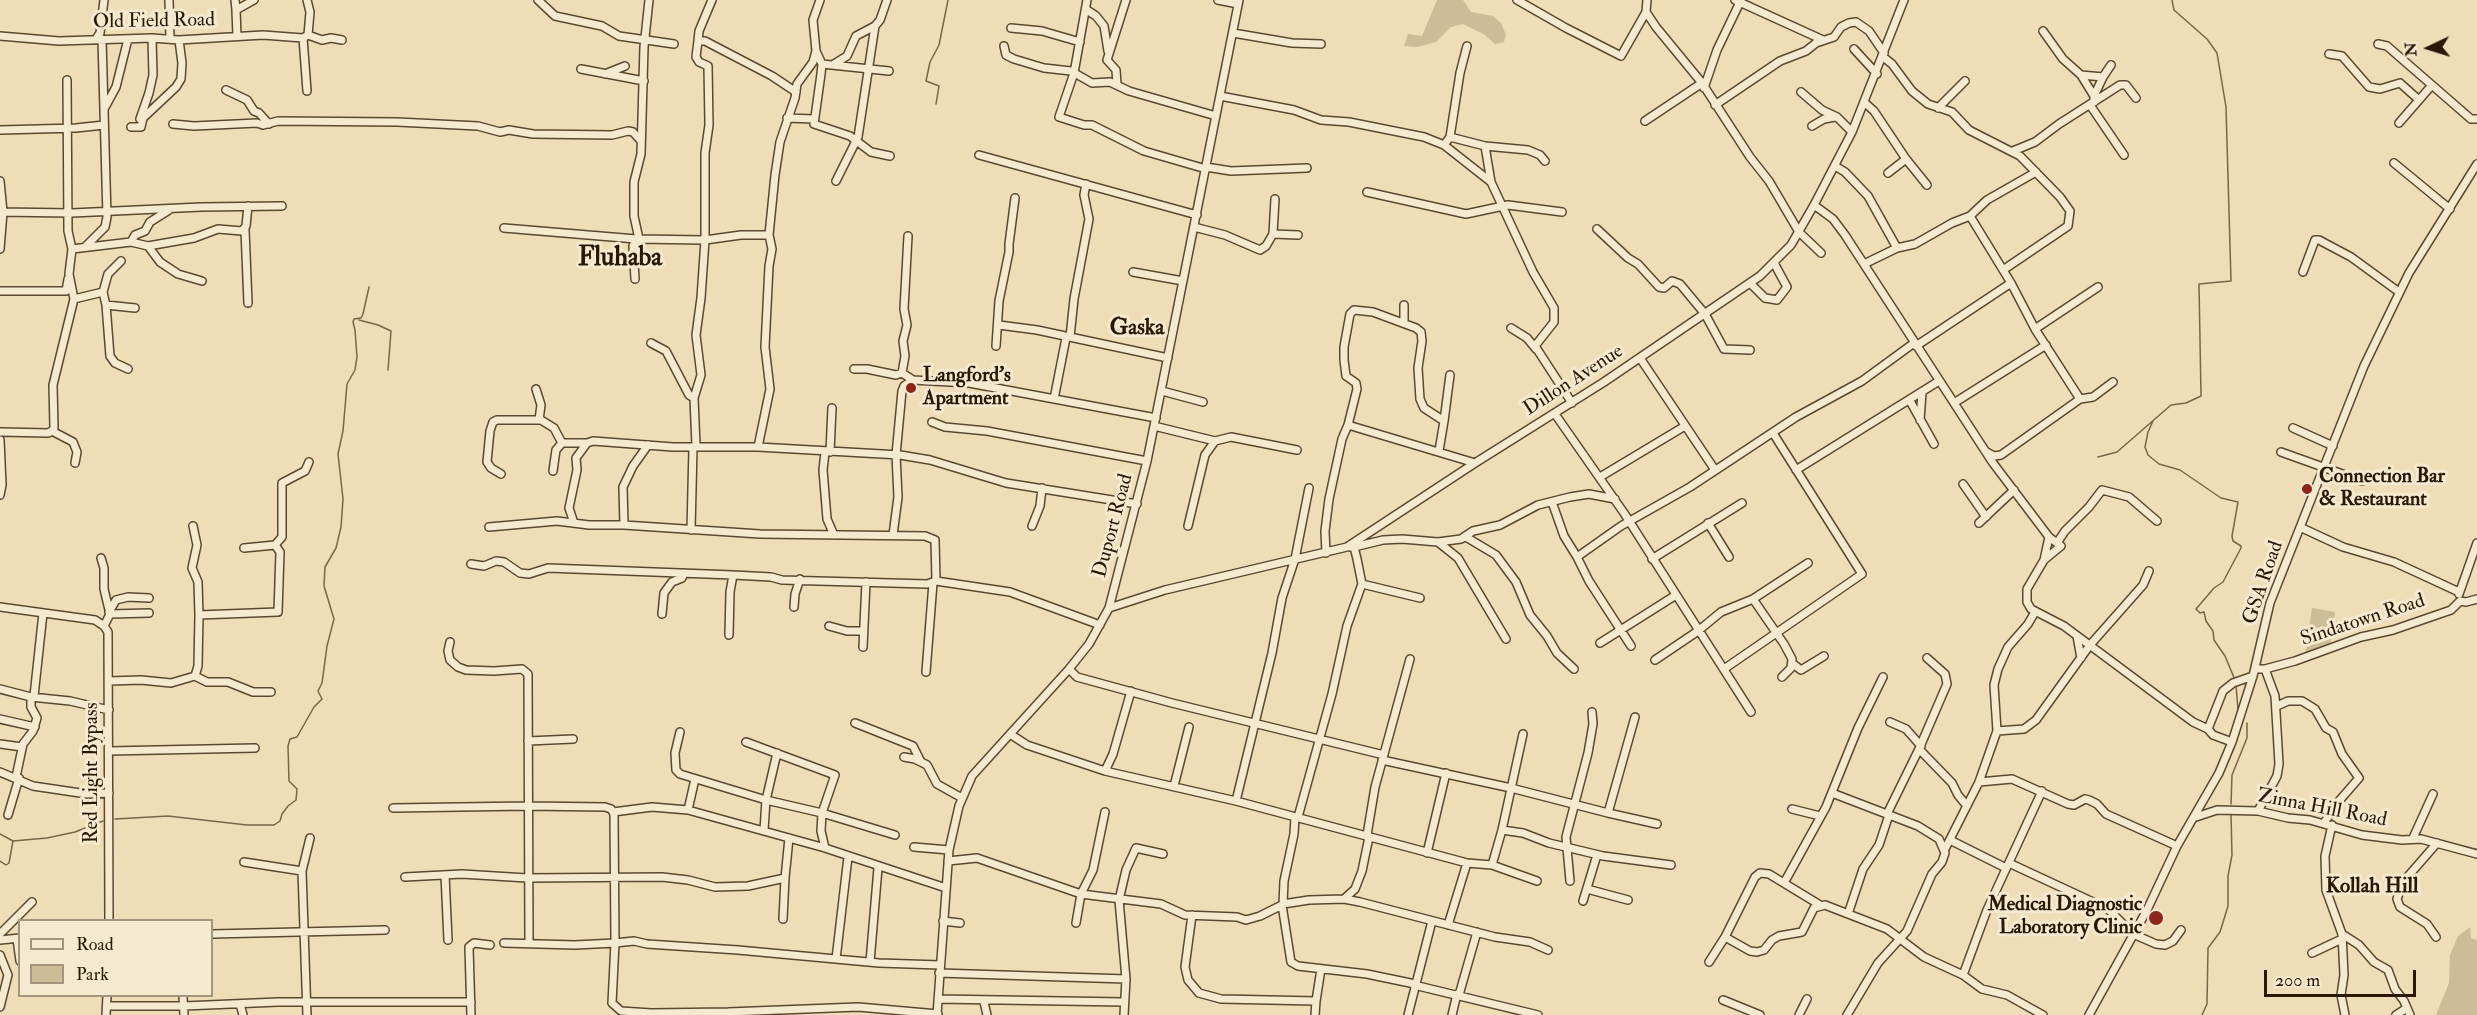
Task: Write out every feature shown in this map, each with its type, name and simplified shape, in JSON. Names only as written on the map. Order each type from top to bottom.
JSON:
[{"type":"street","points":[[87,246],[105,227],[108,211],[99,39],[104,0]]},
{"type":"street","points":[[141,127],[143,118],[176,87],[181,79],[182,63],[175,39],[169,0]]},
{"type":"street","points":[[235,0],[237,36]]},
{"type":"street","points":[[236,10],[254,0]]},
{"type":"street","points":[[307,91],[306,36],[310,12],[308,0]]},
{"type":"street","points":[[538,0],[555,16],[602,26],[614,34],[645,41],[674,44]]},
{"type":"street","points":[[635,279],[633,246],[637,239],[634,188],[640,164],[649,0]]},
{"type":"street","points":[[691,530],[695,447],[694,398],[701,375],[696,335],[705,240],[705,153],[709,124],[708,66],[699,62],[696,57],[699,32],[712,0]]},
{"type":"street","points":[[820,0],[813,20],[816,51],[822,64],[814,124],[850,136],[871,152],[890,156]]},
{"type":"street","points":[[834,64],[847,56],[856,36],[875,26],[880,20],[887,0]]},
{"type":"street","points":[[1087,0],[1074,73],[1059,117],[1084,125],[1092,125],[1144,151],[1206,168],[1231,171],[1307,168]]},
{"type":"street","points":[[1117,85],[1117,75],[1107,60],[1126,0]]},
{"type":"street","points":[[1218,0],[1239,2]]},
{"type":"street","points":[[1517,0],[1621,56],[1646,12],[1647,0]]},
{"type":"street","name":"Dillon Avenue","points":[[1109,608],[1154,592],[1351,547],[1475,463],[1572,403],[1750,283],[1791,245],[1814,206],[1852,132],[1904,0]]},
{"type":"street","points":[[1645,121],[1703,86],[1738,1],[1823,40]]},
{"type":"street","name":"Duport Road","points":[[938,1015],[949,850],[956,813],[962,798],[972,776],[1069,669],[1109,608],[1155,426],[1239,2]]},
{"type":"street","points":[[1087,10],[1096,16],[1106,32],[1108,54]]},
{"type":"street","points":[[1646,12],[1668,44],[1703,86],[1770,181],[1799,232],[1821,253]]},
{"type":"street","points":[[1715,105],[1780,61],[1834,37],[1841,27],[1856,22],[1869,31],[1883,54],[1920,99],[1952,112],[1969,130],[2013,151],[2036,172],[2070,211],[2068,226],[2002,270]]},
{"type":"street","points":[[836,181],[856,142],[875,26]]},
{"type":"street","points":[[1011,28],[1042,32],[1080,42]]},
{"type":"street","points":[[1106,32],[1116,29]]},
{"type":"street","points":[[2043,31],[2063,59],[2081,75],[2124,155]]},
{"type":"street","points":[[1233,33],[1292,43],[1322,44]]},
{"type":"street","name":"Old Field Road","points":[[0,36],[45,40],[306,36],[321,40],[331,38],[342,40]]},
{"type":"street","points":[[141,127],[140,117],[153,75],[152,38]]},
{"type":"street","points":[[104,109],[116,87],[128,39]]},
{"type":"street","points":[[698,41],[705,41],[772,76],[796,92]]},
{"type":"street","points":[[2378,44],[2387,46],[2471,119],[2477,119]]},
{"type":"street","points":[[1005,46],[1006,55],[1044,68],[1074,73],[1092,83],[1101,81],[1117,85],[1129,91],[1216,116]]},
{"type":"street","points":[[1444,145],[1450,137],[1460,73],[1467,46]]},
{"type":"street","points":[[1854,50],[1876,74]]},
{"type":"street","points":[[758,447],[770,389],[765,347],[772,249],[769,235],[780,142],[797,84],[813,62],[816,51]]},
{"type":"street","points":[[2329,54],[2342,56],[2369,87],[2380,89],[2400,83],[2419,100]]},
{"type":"street","points":[[822,64],[890,71]]},
{"type":"street","points":[[2093,101],[2111,64]]},
{"type":"street","points":[[605,74],[625,66]]},
{"type":"street","points":[[581,69],[644,81]]},
{"type":"street","points":[[2081,75],[2103,77]]},
{"type":"street","points":[[0,291],[66,291],[72,249],[68,231],[67,80]]},
{"type":"street","points":[[1938,108],[1965,81]]},
{"type":"street","points":[[2013,151],[2035,142],[2059,123],[2123,84],[2130,88],[2136,98]]},
{"type":"street","points":[[2399,123],[2432,85]]},
{"type":"street","points":[[226,90],[247,100],[254,111],[260,113],[268,124]]},
{"type":"street","points":[[1801,92],[1817,106],[1837,117],[1852,132]]},
{"type":"street","points":[[1220,96],[1294,110],[1322,120],[1350,122],[1408,133],[1444,145],[1491,182]]},
{"type":"street","points":[[1864,102],[1874,111],[1906,159],[1927,185]]},
{"type":"street","points":[[1812,126],[1824,119],[1837,117]]},
{"type":"street","points":[[788,118],[814,119]]},
{"type":"street","points":[[173,124],[194,126],[268,124],[278,121],[397,122],[478,126],[500,132],[509,130],[533,134],[612,135],[628,131],[633,132],[641,141]]},
{"type":"street","points":[[0,130],[66,129],[104,125]]},
{"type":"street","points":[[131,127],[141,127]]},
{"type":"street","points":[[1450,137],[1485,146],[1528,150],[1540,155],[1545,161]]},
{"type":"street","points":[[1485,146],[1491,182],[1533,272],[1554,308],[1554,322],[1535,343],[1536,349]]},
{"type":"street","points":[[979,155],[1197,215]]},
{"type":"street","points":[[1888,173],[1906,159]]},
{"type":"street","points":[[2394,162],[2450,209]]},
{"type":"street","name":"GSA Road","points":[[2089,1015],[2177,846],[2219,773],[2232,742],[2254,673],[2270,603],[2302,528],[2364,366],[2399,292],[2477,164]]},
{"type":"street","points":[[1835,166],[1845,172],[1868,195],[1897,248]]},
{"type":"street","points":[[1864,264],[1897,248],[1915,244],[1952,223],[1970,216],[1987,200],[2036,172]]},
{"type":"street","points":[[0,181],[0,249]]},
{"type":"street","points":[[1054,399],[1068,337],[1089,219],[1084,195],[1086,184]]},
{"type":"street","points":[[1367,192],[1466,214],[1501,205],[1518,205],[1562,212]]},
{"type":"street","points":[[996,346],[999,301],[1009,252],[1008,244],[1016,198]]},
{"type":"street","points":[[1194,227],[1225,235],[1260,250],[1266,246],[1273,234],[1275,199]]},
{"type":"street","points":[[248,206],[245,230],[249,303]]},
{"type":"street","points":[[1,212],[68,213],[282,206]]},
{"type":"street","points":[[1814,206],[1833,219],[1984,450],[2049,537],[2061,546],[2044,560]]},
{"type":"street","points":[[131,242],[137,234],[145,231],[150,222],[170,210]]},
{"type":"street","points":[[1970,216],[2011,283],[2035,329],[2080,399]]},
{"type":"street","points":[[504,228],[637,239],[705,240],[741,235],[769,235]]},
{"type":"street","points":[[72,249],[131,242],[148,246],[194,238],[218,229],[245,230]]},
{"type":"street","points":[[1597,229],[1628,258],[1638,264],[1659,287],[1664,288],[1670,282],[1680,284],[1705,314],[1724,349],[1750,350]]},
{"type":"street","points":[[1273,234],[1298,235]]},
{"type":"street","points":[[902,373],[905,356],[903,341],[907,325],[904,309],[909,236]]},
{"type":"street","points":[[2303,272],[2315,240],[2319,240],[2351,257],[2399,292]]},
{"type":"street","points":[[148,246],[160,262],[178,274],[202,281]]},
{"type":"street","points":[[121,261],[108,274],[102,292],[106,304],[110,356],[115,363],[128,369]]},
{"type":"street","points":[[1750,283],[1765,298],[1777,300],[1787,287],[1785,279],[1774,263]]},
{"type":"street","points":[[1133,272],[1183,281]]},
{"type":"street","points":[[52,432],[53,385],[74,299],[69,274]]},
{"type":"street","points":[[1577,557],[1630,521],[1650,512],[1817,404],[1862,381],[2011,283]]},
{"type":"street","points":[[2035,329],[2098,287]]},
{"type":"street","points":[[74,299],[102,292]]},
{"type":"street","points":[[106,304],[135,308]]},
{"type":"street","points":[[1404,305],[1404,323]]},
{"type":"street","points":[[1326,552],[1325,531],[1329,499],[1342,439],[1358,389],[1356,383],[1346,376],[1344,360],[1350,314],[1360,310],[1373,312],[1421,332],[1418,368],[1421,403],[1444,421]]},
{"type":"street","points":[[999,325],[1036,330],[1168,358]]},
{"type":"street","points":[[1511,328],[1527,338],[1536,349],[1572,403]]},
{"type":"street","points":[[651,343],[666,351],[689,395],[694,398]]},
{"type":"street","points":[[1954,404],[2046,345]]},
{"type":"street","points":[[1640,358],[1715,470]]},
{"type":"street","points":[[854,369],[867,369],[896,375],[902,373]]},
{"type":"street","points":[[902,373],[913,380],[969,383],[1156,418]]},
{"type":"street","points":[[1439,451],[1450,375]]},
{"type":"street","points":[[893,535],[898,497],[896,455],[902,392],[904,386],[913,380]]},
{"type":"street","points":[[1796,470],[1939,381]]},
{"type":"street","points":[[1984,450],[1994,456],[2001,455],[2080,399],[2093,397],[2113,382]]},
{"type":"street","points":[[536,389],[541,405],[539,420]]},
{"type":"street","points":[[1162,391],[1203,402]]},
{"type":"street","points":[[1920,420],[1922,393]]},
{"type":"street","points":[[1910,401],[1934,444]]},
{"type":"street","points":[[832,408],[823,470],[827,519],[834,535]]},
{"type":"street","points":[[1554,414],[1630,521],[1751,712]]},
{"type":"street","points":[[501,474],[491,468],[487,462],[493,422],[501,419],[539,420],[554,428],[562,443]]},
{"type":"street","points":[[932,422],[945,427],[987,431],[1147,461]]},
{"type":"street","points":[[1348,425],[1475,463]]},
{"type":"street","points":[[1155,426],[1215,441],[1231,437],[1297,450]]},
{"type":"street","points":[[1600,477],[1686,426]]},
{"type":"street","points":[[2293,428],[2333,446]]},
{"type":"street","points":[[0,432],[52,432],[73,442],[77,452],[75,463]]},
{"type":"street","points":[[1724,669],[1862,574],[1773,433]]},
{"type":"street","points":[[0,440],[2,485],[0,495]]},
{"type":"street","points":[[553,471],[556,450],[562,443],[593,441],[695,447],[758,447],[896,455],[930,460],[987,478],[1137,504]]},
{"type":"street","points":[[1188,526],[1205,455],[1215,441]]},
{"type":"street","points":[[574,523],[569,508],[577,470],[576,458],[586,443]]},
{"type":"street","points":[[624,525],[623,487],[633,466],[648,445]]},
{"type":"street","points":[[2281,452],[2362,481]]},
{"type":"street","points":[[244,548],[275,545],[282,537],[282,483],[305,471],[309,462]]},
{"type":"street","points":[[1963,484],[1986,517]]},
{"type":"street","points":[[1032,526],[1040,506],[1042,488]]},
{"type":"street","points":[[1236,801],[1272,653],[1282,598],[1295,559],[1310,488]]},
{"type":"street","points":[[1979,524],[2014,490]]},
{"type":"street","points":[[2057,543],[2102,490],[2129,497],[2157,521]]},
{"type":"street","points":[[1538,1015],[1480,1003],[1458,994],[1415,985],[1298,966],[1292,962],[1282,904],[1284,881],[1296,817],[1319,740],[1347,626],[1362,584],[1351,547],[1402,538],[1438,542],[1466,537],[1473,531],[1500,525],[1538,505],[1589,494],[1615,499]]},
{"type":"street","points":[[1552,502],[1564,536],[1631,646]]},
{"type":"street","points":[[1652,559],[1742,503]]},
{"type":"street","points":[[489,527],[549,521],[691,530],[932,537],[936,547],[926,672]]},
{"type":"street","points":[[1708,523],[1729,557]]},
{"type":"street","points":[[193,526],[197,545],[192,568],[198,582],[199,615],[198,666],[195,676]]},
{"type":"street","points":[[2302,528],[2343,547],[2394,562],[2459,592]]},
{"type":"street","points":[[1466,537],[1496,555],[1516,582],[1530,615],[1557,653],[1574,669]]},
{"type":"street","points":[[2049,537],[2044,560],[2027,589],[2027,604],[2035,612],[2054,620],[2090,645],[2193,722],[2208,729],[2212,735],[2232,742]]},
{"type":"street","points":[[1438,542],[1458,558],[1506,639]]},
{"type":"street","points":[[2460,601],[2459,592],[2477,543]]},
{"type":"street","points":[[199,615],[278,612],[280,552],[275,545]]},
{"type":"street","points":[[101,558],[104,588],[110,613]]},
{"type":"street","points":[[471,564],[484,566],[496,561],[504,562],[520,573],[529,574],[548,568],[866,582],[934,582],[1010,592],[1100,625]]},
{"type":"street","points":[[1655,660],[1698,631],[1721,612],[1753,599],[1808,563]]},
{"type":"street","points":[[1997,731],[2024,729],[2031,726],[2090,645],[2144,585],[2149,572]]},
{"type":"street","points":[[662,614],[664,593],[672,582],[682,578],[684,573]]},
{"type":"street","points":[[729,635],[730,592],[733,575]]},
{"type":"street","points":[[794,607],[800,579]]},
{"type":"street","points":[[863,647],[866,582]]},
{"type":"street","points":[[1362,584],[1420,598]]},
{"type":"street","points":[[1600,643],[1676,595]]},
{"type":"street","points":[[0,607],[95,620],[104,626],[116,600],[128,597],[148,598]]},
{"type":"street","points":[[1753,599],[1789,653],[1791,668],[1782,677]]},
{"type":"street","name":"Sindatown Road","points":[[2254,673],[2451,610],[2460,601],[2477,599]]},
{"type":"street","points":[[1847,1015],[1878,963],[1907,931],[1932,874],[1942,862],[1945,849],[1979,782],[1997,731],[1994,685],[1998,669],[2008,647],[2035,612]]},
{"type":"street","points":[[8,815],[22,747],[35,727],[37,718],[31,707],[43,613]]},
{"type":"street","points":[[110,613],[149,613]]},
{"type":"street","name":"Red Light Bypass","points":[[104,626],[108,639],[109,681],[110,919]]},
{"type":"street","points":[[829,626],[848,631],[863,631]]},
{"type":"street","points":[[2077,636],[2081,658]]},
{"type":"street","points":[[450,642],[448,651],[450,660],[458,667],[466,670],[514,669],[526,672],[529,942]]},
{"type":"street","points":[[1792,663],[1801,670],[1824,656]]},
{"type":"street","points":[[1848,914],[1863,869],[1879,845],[1888,815],[1947,684],[1945,674],[1927,658]]},
{"type":"street","points":[[1344,899],[1354,889],[1362,871],[1372,801],[1410,659]]},
{"type":"street","points":[[1069,669],[1077,677],[1383,758],[1657,824]]},
{"type":"street","points":[[2258,811],[2278,770],[2277,706],[2274,687],[2265,669]]},
{"type":"street","points":[[2208,729],[2219,699],[2227,687],[2254,673]]},
{"type":"street","points":[[109,681],[141,680],[171,684],[195,676],[207,682],[228,682],[253,692],[271,692]]},
{"type":"street","points":[[1784,883],[1832,793],[1858,728],[1883,676]]},
{"type":"street","points":[[0,690],[109,710]]},
{"type":"street","points":[[1105,771],[1113,754],[1131,691]]},
{"type":"street","points":[[2277,706],[2288,701],[2302,701],[2314,709],[2326,728],[2333,732],[2342,754],[2359,778],[2339,801],[2328,824],[2325,856],[2326,890],[2342,936],[2344,975],[2341,995],[2345,1015]]},
{"type":"street","points":[[1570,880],[1569,859],[1565,846],[1588,753],[1593,724],[1592,712]]},
{"type":"street","points":[[1608,813],[1635,717]]},
{"type":"street","points":[[0,719],[35,727]]},
{"type":"street","points":[[855,723],[913,746],[921,762]]},
{"type":"street","points":[[1890,723],[1906,729],[1952,783],[1967,806]]},
{"type":"street","points":[[1174,786],[1189,727]]},
{"type":"street","points":[[680,732],[675,753],[676,770],[680,774],[895,835]]},
{"type":"street","points":[[1010,734],[1027,745],[1105,771],[1236,801],[1467,863],[1492,865],[1537,881]]},
{"type":"street","points":[[1492,865],[1502,830],[1522,734]]},
{"type":"street","points":[[528,741],[573,739]]},
{"type":"street","points":[[746,742],[835,774],[822,813],[821,831],[825,848]]},
{"type":"street","points":[[0,744],[22,747]]},
{"type":"street","points":[[109,751],[255,748]]},
{"type":"street","points":[[764,830],[766,800],[777,753]]},
{"type":"street","points":[[904,757],[927,765],[937,784],[962,798]]},
{"type":"street","points":[[0,772],[33,786],[87,794],[109,793]]},
{"type":"street","points":[[1427,853],[1446,773]]},
{"type":"street","points":[[688,810],[695,779]]},
{"type":"street","points":[[1979,782],[2012,779],[2074,806],[2085,799],[2093,801],[2106,814],[2177,846]]},
{"type":"street","points":[[1963,975],[1987,910],[2042,791]]},
{"type":"street","points":[[1832,793],[1934,835],[1945,849]]},
{"type":"street","points":[[2414,838],[2433,794]]},
{"type":"street","points":[[393,808],[527,806],[611,809],[614,814],[615,943],[612,1003],[621,1011],[651,1014],[788,1012],[858,1006],[938,1015]]},
{"type":"street","points":[[614,814],[613,812],[652,807],[688,810],[825,848],[946,888]]},
{"type":"street","points":[[1792,809],[1820,816]]},
{"type":"street","name":"Zinna Hill Road","points":[[2195,817],[2217,810],[2258,811],[2328,824],[2362,835],[2402,840],[2414,838],[2477,854]]},
{"type":"street","points":[[1076,923],[1081,894],[1093,870],[1105,812]]},
{"type":"street","points":[[1502,830],[1597,855],[1671,866]]},
{"type":"street","points":[[307,1015],[302,871],[310,838]]},
{"type":"street","points":[[783,919],[789,838]]},
{"type":"street","points":[[1950,840],[2108,909],[2133,934],[2156,944],[2165,945],[2173,941],[2181,930]]},
{"type":"street","points":[[2436,937],[2427,924],[2400,907],[2397,899],[2403,882],[2437,843]]},
{"type":"street","points":[[914,848],[949,850]]},
{"type":"street","points":[[1124,1015],[1126,979],[1119,900],[1126,870],[1136,848],[1163,854]]},
{"type":"street","points":[[1583,901],[1597,855]]},
{"type":"street","points":[[836,959],[848,857]]},
{"type":"street","points":[[948,861],[977,858],[1081,894],[1161,904],[1185,915],[1237,917],[1246,920],[1260,916],[1282,904],[1309,900],[1344,899],[1478,932],[1530,942],[1548,950]]},
{"type":"street","points":[[244,862],[302,871]]},
{"type":"street","points":[[1448,925],[1467,863]]},
{"type":"street","points":[[870,962],[878,867]]},
{"type":"street","points":[[1709,962],[1725,937],[1757,874],[1769,874],[1820,905],[1887,929],[1924,957],[1963,975],[1982,989],[2007,995],[2043,1015]]},
{"type":"street","points":[[445,875],[448,940]]},
{"type":"street","points":[[405,877],[445,875],[527,878],[662,877],[688,880],[705,885],[734,887],[763,885],[785,878]]},
{"type":"street","points":[[1587,889],[1628,900]]},
{"type":"street","points":[[0,934],[32,902]]},
{"type":"street","points":[[1725,937],[1750,951],[1764,950],[1772,940],[1779,936],[1802,932],[1814,908],[1820,905]]},
{"type":"street","points":[[1192,915],[1185,967],[1188,980],[1198,993],[1221,999],[1316,1000]]},
{"type":"street","points":[[943,921],[960,923]]},
{"type":"street","points":[[1408,1015],[1432,921]]},
{"type":"street","points":[[213,934],[385,930]]},
{"type":"street","points":[[1452,1015],[1478,932]]},
{"type":"street","points":[[2312,953],[2342,936]]},
{"type":"street","points":[[2342,936],[2359,945],[2374,962],[2388,970],[2395,989],[2409,1011],[2396,1015]]},
{"type":"street","points":[[0,940],[18,938]]},
{"type":"street","points":[[504,943],[575,945],[634,941],[647,944],[870,962],[940,965]]},
{"type":"street","points":[[471,1015],[469,947],[474,943],[490,945]]},
{"type":"street","points":[[0,956],[9,975],[0,1007]]},
{"type":"street","points":[[1315,1015],[1321,969]]},
{"type":"street","points":[[939,973],[1126,979]]},
{"type":"street","points":[[106,1015],[107,997]]},
{"type":"street","points":[[183,997],[184,1015]]},
{"type":"street","points":[[938,999],[984,1002],[1124,1002]]},
{"type":"street","points":[[1799,1015],[1807,999]]},
{"type":"street","points":[[1723,1000],[1760,1015]]},
{"type":"street","points":[[107,1006],[307,1002],[471,1002]]},
{"type":"street","points":[[984,1002],[987,1015]]},
{"type":"street","points":[[240,1004],[243,1015]]},
{"type":"street","points":[[858,1006],[858,1015]]},
{"type":"green space","points":[[1437,0],[1463,0],[1471,12],[1493,16],[1501,23],[1506,35],[1504,42],[1495,44],[1485,35],[1463,24],[1451,27],[1436,42],[1417,47],[1404,46],[1408,34],[1422,36]]},
{"type":"green space","points":[[2312,608],[2335,612],[2330,648],[2305,655]]},
{"type":"green space","points":[[2470,927],[2471,938],[2477,940],[2477,1015],[2436,1015],[2449,983],[2450,955],[2458,936]]},
{"type":"waterway","points":[[936,104],[939,86],[926,81],[930,62],[939,45],[948,0]]},
{"type":"waterway","points":[[2098,457],[2117,452],[2171,405],[2186,403],[2201,396],[2199,284],[2231,281],[2226,107],[2217,53],[2207,39],[2174,10],[2172,0]]},
{"type":"waterway","points":[[115,819],[168,816],[247,825],[274,825],[280,821],[288,806],[296,800],[297,789],[289,781],[288,746],[290,739],[297,737],[314,707],[322,699],[318,691],[322,683],[327,646],[334,619],[324,586],[325,567],[336,548],[341,527],[343,499],[338,454],[343,431],[347,384],[355,370],[357,357],[353,322],[354,319],[361,318],[363,314],[369,287]]},
{"type":"waterway","points":[[359,320],[391,331],[388,370]]},
{"type":"waterway","points":[[2153,421],[2145,447],[2148,455],[2159,464],[2180,470],[2221,498],[2238,502],[2232,536],[2233,541],[2241,548],[2223,582],[2214,588],[2196,609],[2200,613],[2204,612],[2206,621],[2213,631],[2214,640],[2225,656],[2235,680]]},
{"type":"waterway","points":[[2236,685],[2238,710]]},
{"type":"waterway","points":[[2231,804],[2232,775],[2247,738],[2247,723]]},
{"type":"waterway","points":[[2202,1015],[2207,1004],[2208,948],[2220,932],[2228,906],[2228,876],[2232,855],[2231,814]]},
{"type":"waterway","points":[[0,834],[13,841],[47,838],[75,832],[103,821]]},
{"type":"waterway","points":[[0,861],[6,865],[9,863],[13,841]]},
{"type":"place","name":"Langford's Apartment","points":[[911,388]]},
{"type":"place","name":"Connection Bar & Restaurant","points":[[2307,489]]},
{"type":"place","name":"Medical Diagnostic Laboratory Clinic","points":[[2156,918]]},
{"type":"district","name":"Fluhaba","points":[[620,259]]},
{"type":"district","name":"Gaska","points":[[1137,329]]},
{"type":"district","name":"Kollah Hill","points":[[2372,887]]}]
